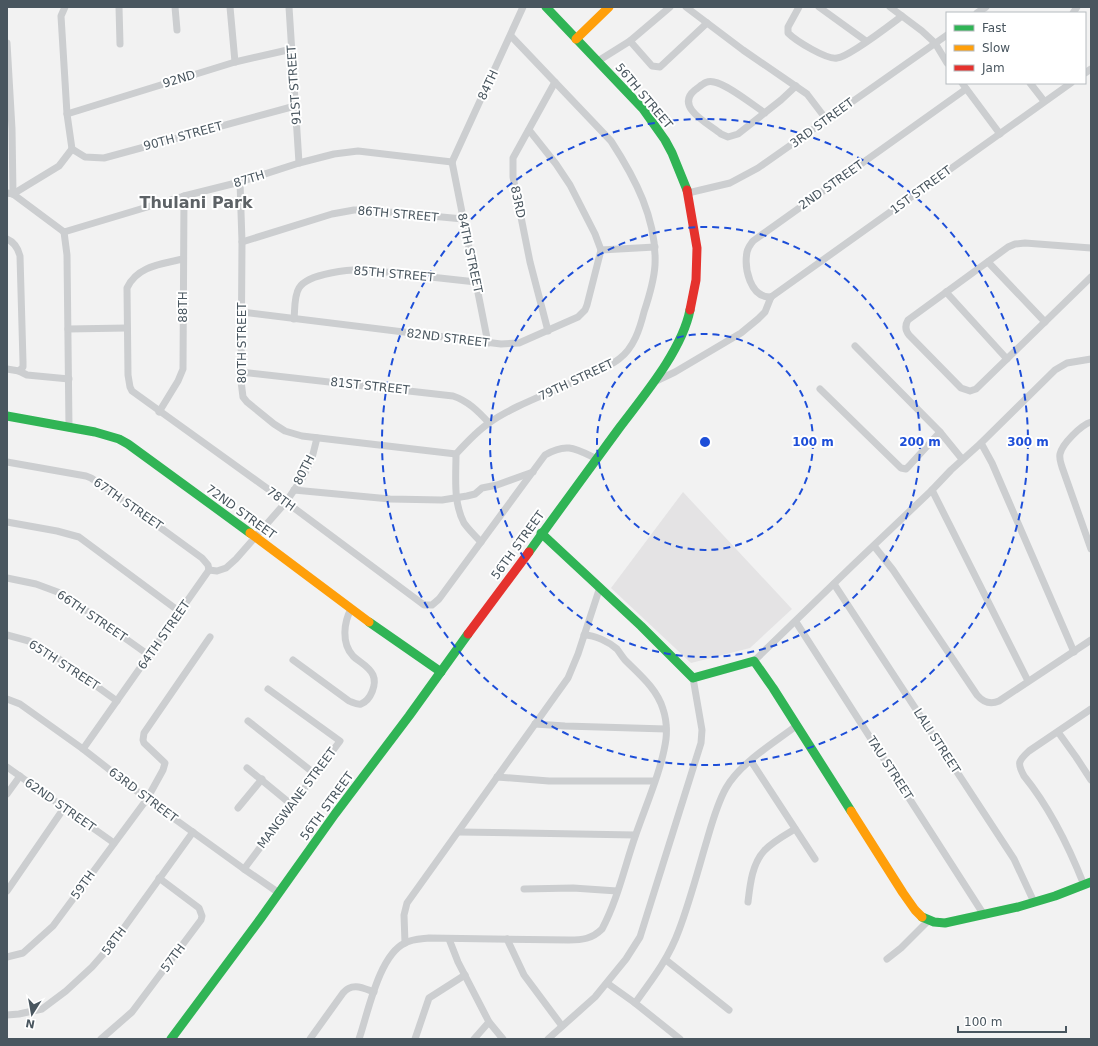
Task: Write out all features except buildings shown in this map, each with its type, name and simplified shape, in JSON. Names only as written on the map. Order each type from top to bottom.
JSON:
[{"type":"street","points":[[10,194],[59,166],[72,149],[67,114],[61,16],[65,7]]},
{"type":"street","points":[[119,7],[120,44]]},
{"type":"street","points":[[175,7],[177,30]]},
{"type":"street","points":[[230,7],[235,62]]},
{"type":"street","name":"91ST STREET","points":[[289,7],[300,163]]},
{"type":"street","name":"84TH","points":[[452,162],[523,7]]},
{"type":"street","name":"56TH STREET","points":[[171,1039],[441,672],[541,533],[654,382],[672,354],[687,324],[697,268],[697,248],[688,193],[672,153],[657,127],[643,109],[546,7]]},
{"type":"street","points":[[576,39],[609,7]]},
{"type":"street","points":[[598,61],[630,41],[670,7]]},
{"type":"street","points":[[686,7],[743,50],[796,86],[811,98],[826,119]]},
{"type":"street","points":[[799,7],[788,27],[788,33],[825,56],[836,58],[842,57],[853,51],[902,16]]},
{"type":"street","points":[[819,7],[866,41]]},
{"type":"street","points":[[890,7],[922,31],[935,44],[946,61]]},
{"type":"street","points":[[630,41],[652,66],[660,67],[707,23]]},
{"type":"street","name":"79TH STREET","points":[[456,454],[489,423],[514,409],[609,366],[625,354],[633,342],[641,322],[653,281],[655,247],[651,223],[640,192],[618,153],[611,141],[511,36]]},
{"type":"street","name":"3RD STREET","points":[[688,193],[730,183],[750,174],[946,36]]},
{"type":"street","points":[[7,42],[10,129],[10,194]]},
{"type":"street","name":"92ND","points":[[67,114],[235,62],[292,49]]},
{"type":"street","name":"83RD","points":[[548,331],[530,262],[512,177],[513,158],[555,82]]},
{"type":"street","points":[[765,113],[735,92],[715,82],[704,82],[691,93],[688,98],[688,106],[690,109],[726,136],[732,136],[738,134],[765,113],[796,86]]},
{"type":"street","points":[[1031,84],[1044,101]]},
{"type":"street","name":"1ST STREET","points":[[771,296],[1070,84]]},
{"type":"street","points":[[964,86],[1000,134]]},
{"type":"street","name":"2ND STREET","points":[[771,296],[765,297],[759,293],[749,279],[747,253],[749,247],[754,241],[964,86]]},
{"type":"street","name":"90TH STREET","points":[[72,149],[85,157],[104,158],[295,106]]},
{"type":"street","points":[[529,130],[556,164],[570,185],[595,234],[601,250],[655,247]]},
{"type":"street","name":"87TH","points":[[64,232],[184,196],[240,182],[334,154],[358,150],[452,162]]},
{"type":"street","name":"84TH STREET","points":[[452,162],[488,343]]},
{"type":"street","name":"80TH STREET","points":[[240,182],[242,242],[241,372],[243,397],[274,424],[285,431],[302,436],[456,454]]},
{"type":"street","points":[[10,194],[64,232],[67,255],[69,428]]},
{"type":"street","name":"88TH","points":[[159,412],[178,381],[183,369],[184,196]]},
{"type":"street","name":"86TH STREET","points":[[242,242],[332,214],[354,210],[463,219]]},
{"type":"street","points":[[7,238],[14,244],[20,256],[23,367],[19,371]]},
{"type":"street","points":[[1091,248],[1020,243],[1008,247],[908,320],[905,327],[909,335],[961,388],[966,390],[976,389],[1091,277]]},
{"type":"street","name":"82ND STREET","points":[[242,312],[488,343],[519,343],[578,317],[585,310],[590,298],[601,250]]},
{"type":"street","name":"78TH","points":[[183,259],[145,269],[138,273],[130,281],[127,288],[127,328],[130,387],[132,391],[159,412],[286,502],[424,605],[432,605],[440,599],[545,455],[560,448],[570,447],[597,459]]},
{"type":"street","points":[[988,262],[1045,322]]},
{"type":"street","name":"85TH STREET","points":[[294,319],[297,295],[301,285],[312,278],[335,272],[355,269],[476,282]]},
{"type":"street","points":[[946,292],[1007,359]]},
{"type":"street","points":[[654,382],[675,372],[741,333],[765,312],[771,296]]},
{"type":"street","points":[[68,329],[127,328]]},
{"type":"street","points":[[855,346],[940,432],[962,459]]},
{"type":"street","points":[[693,678],[754,661],[1055,370],[1073,360],[1091,359]]},
{"type":"street","points":[[7,369],[19,371],[27,376],[69,380]]},
{"type":"street","name":"81ST STREET","points":[[241,372],[452,396],[460,398],[471,405],[489,423]]},
{"type":"street","points":[[820,389],[900,468],[906,469],[940,432]]},
{"type":"street","name":"72ND STREET","points":[[7,416],[95,432],[119,439],[128,444],[256,537],[351,609],[441,672]]},
{"type":"street","points":[[1091,422],[1084,425],[1066,443],[1062,449],[1060,458],[1091,549]]},
{"type":"street","name":"80TH","points":[[256,537],[286,502],[294,490],[312,458],[317,438]]},
{"type":"street","points":[[981,443],[1002,485],[1074,652]]},
{"type":"street","points":[[456,454],[456,498],[459,510],[464,521],[481,542]]},
{"type":"street","name":"67TH STREET","points":[[7,462],[91,478],[202,558],[208,564],[210,570]]},
{"type":"street","points":[[294,490],[390,499],[427,500],[456,498],[475,494],[482,488],[534,472]]},
{"type":"street","points":[[932,490],[1028,681]]},
{"type":"street","points":[[7,522],[57,531],[79,538],[180,612]]},
{"type":"street","points":[[541,533],[600,587],[693,678],[702,730],[700,749],[640,937],[632,951],[607,983],[589,1002],[548,1039]]},
{"type":"street","points":[[210,570],[217,571],[226,568],[256,537]]},
{"type":"street","points":[[874,546],[893,570],[980,699],[986,702],[992,703],[999,701],[1091,640]]},
{"type":"street","name":"64TH STREET","points":[[82,749],[150,656],[210,570]]},
{"type":"street","name":"66TH STREET","points":[[7,578],[36,584],[63,594],[150,656]]},
{"type":"street","name":"LALI STREET","points":[[834,584],[1004,844],[1020,872],[1034,902]]},
{"type":"street","points":[[404,943],[404,915],[408,903],[568,678],[600,587]]},
{"type":"street","points":[[292,660],[349,701],[358,704],[366,700],[373,689],[375,679],[371,671],[348,649],[344,627],[351,609]]},
{"type":"street","name":"TAU STREET","points":[[796,622],[984,915]]},
{"type":"street","name":"65TH STREET","points":[[7,635],[29,641],[40,647],[117,701]]},
{"type":"street","points":[[359,1039],[382,968],[392,952],[404,943],[420,939],[585,940],[602,929],[617,891],[664,750],[666,729],[664,710],[652,688],[617,650],[601,640],[589,635],[584,635]]},
{"type":"street","name":"59TH","points":[[7,957],[23,953],[54,926],[147,799],[163,770],[165,763],[144,743],[142,740],[144,733],[210,637]]},
{"type":"street","points":[[754,661],[773,688],[907,899],[915,910],[928,921],[937,923],[945,923],[984,915],[1034,902],[1088,883],[1052,818],[1024,776],[1020,766],[1021,758],[1091,710]]},
{"type":"street","name":"MANGWANE STREET","points":[[244,869],[340,741],[268,689]]},
{"type":"street","name":"63RD STREET","points":[[7,699],[20,704],[147,799],[279,893]]},
{"type":"street","points":[[248,721],[315,774]]},
{"type":"street","points":[[534,724],[666,729]]},
{"type":"street","points":[[635,1003],[666,960],[679,931],[719,804],[726,788],[751,761],[796,726]]},
{"type":"street","points":[[1058,732],[1076,756],[1091,780]]},
{"type":"street","points":[[751,761],[815,859]]},
{"type":"street","name":"62ND STREET","points":[[7,767],[114,843]]},
{"type":"street","points":[[248,768],[292,805]]},
{"type":"street","points":[[7,794],[20,776]]},
{"type":"street","points":[[497,777],[549,781],[654,781]]},
{"type":"street","points":[[238,808],[262,779]]},
{"type":"street","points":[[7,891],[64,808]]},
{"type":"street","points":[[748,902],[752,874],[762,852],[795,829]]},
{"type":"street","name":"58TH","points":[[7,1015],[19,1014],[42,1008],[56,999],[76,982],[104,955],[193,832]]},
{"type":"street","points":[[459,832],[635,835]]},
{"type":"street","name":"57TH","points":[[101,1039],[132,1012],[201,920],[202,916],[199,908],[160,878]]},
{"type":"street","points":[[524,889],[573,888],[617,891]]},
{"type":"street","points":[[887,959],[901,948],[928,921]]},
{"type":"street","points":[[449,939],[465,975],[489,1022],[503,1039]]},
{"type":"street","points":[[508,939],[524,975],[562,1026]]},
{"type":"street","points":[[666,960],[729,1010]]},
{"type":"street","points":[[415,1039],[429,998],[433,994],[465,975]]},
{"type":"street","points":[[607,983],[680,1039]]},
{"type":"street","points":[[310,1039],[342,993],[349,987],[358,986],[374,992]]},
{"type":"street","points":[[474,1039],[489,1022]]},
{"type":"shaded area","points":[[683,492],[792,609],[750,648],[691,663],[611,588]]},
{"type":"traffic: fast","points":[[546,7],[643,109],[665,140],[687,190]]},
{"type":"traffic: fast","points":[[529,552],[651,386],[671,356],[686,325],[690,310]]},
{"type":"traffic: fast","points":[[7,416],[95,432],[119,439],[250,533]]},
{"type":"traffic: fast","points":[[541,533],[641,626],[693,678],[754,661],[773,688],[851,811]]},
{"type":"traffic: fast","points":[[369,622],[441,672]]},
{"type":"traffic: fast","points":[[171,1039],[468,634]]},
{"type":"traffic: fast","points":[[922,917],[934,922],[945,923],[1018,907],[1055,896],[1091,882]]},
{"type":"traffic: slow","points":[[576,39],[609,7]]},
{"type":"traffic: slow","points":[[250,533],[369,622]]},
{"type":"traffic: slow","points":[[851,811],[903,893],[922,917]]},
{"type":"traffic: jam","points":[[687,190],[697,248],[696,280],[690,310]]},
{"type":"traffic: jam","points":[[468,634],[529,552]]},
{"type":"district","name":"Thulani Park","points":[[196,202]]}]
